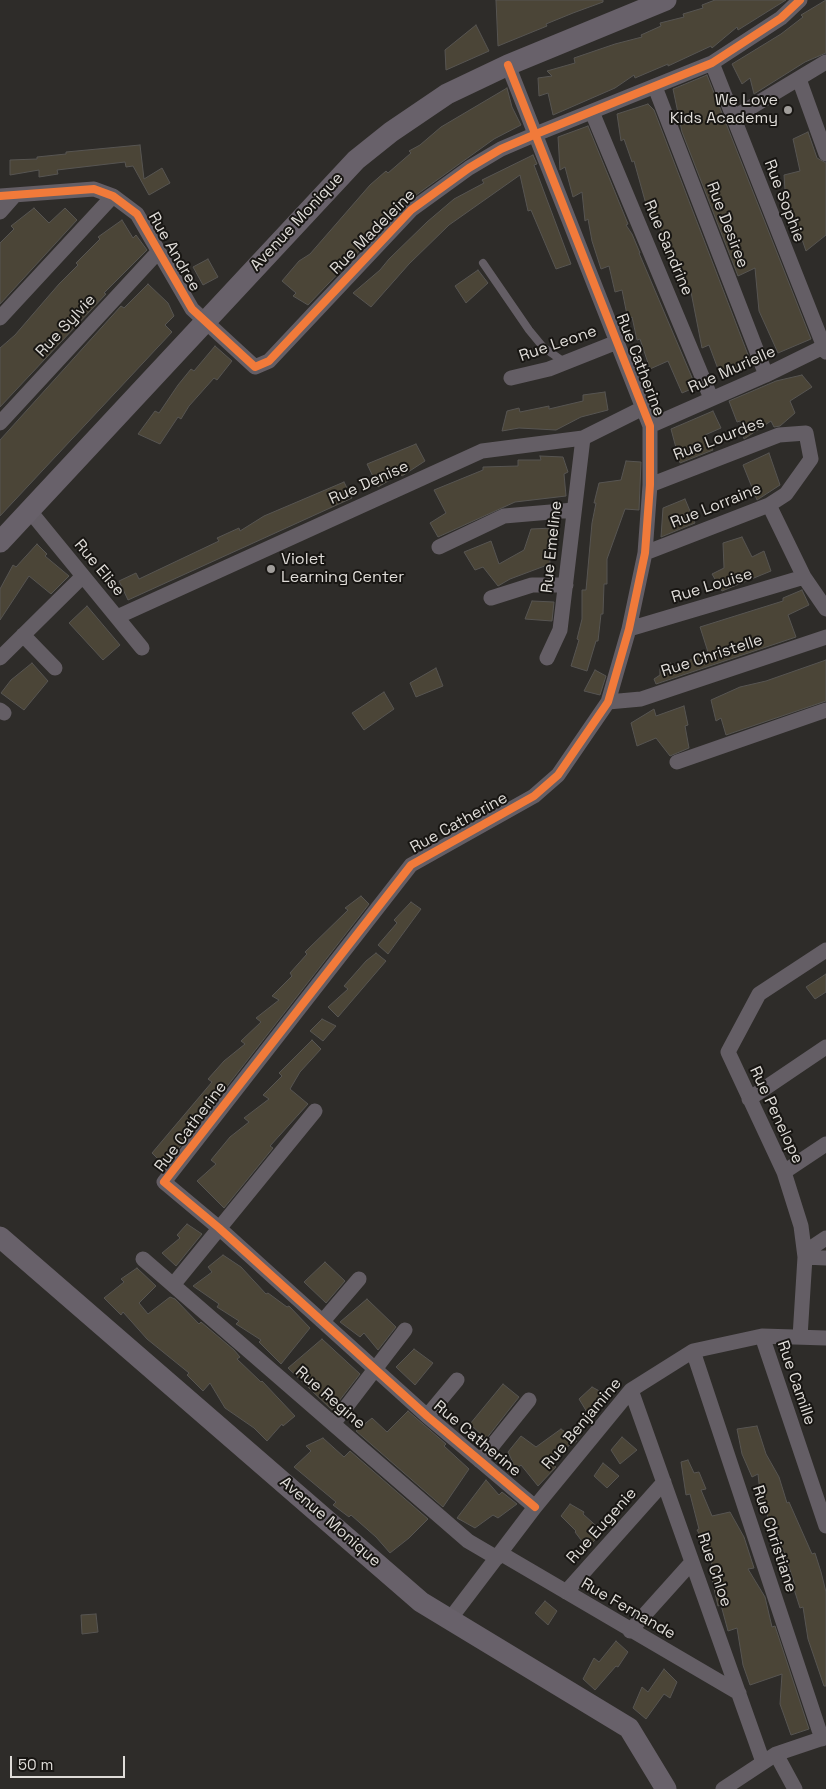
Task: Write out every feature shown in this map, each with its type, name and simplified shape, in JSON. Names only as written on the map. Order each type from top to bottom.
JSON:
[{"type":"street","name":"Avenue Monique","points":[[0,542],[356,160],[391,132],[447,94],[508,65],[666,0]]},
{"type":"street","name":"Rue Madeleine","points":[[204,321],[255,367],[269,361],[411,210],[469,168],[501,149],[655,88],[712,63],[781,18],[800,0]]},
{"type":"street","points":[[733,118],[826,62]]},
{"type":"street","name":"Rue Sophie","points":[[712,63],[825,347]]},
{"type":"street","name":"Rue Catherine","points":[[508,65],[650,426],[650,484],[645,553],[629,629],[608,702],[558,775],[534,796],[411,866],[164,1182],[219,1228],[427,1416],[535,1507]]},
{"type":"street","points":[[799,79],[826,154]]},
{"type":"street","name":"Rue Desiree","points":[[655,88],[766,375]]},
{"type":"street","name":"Rue Sandrine","points":[[592,112],[711,398]]},
{"type":"street","name":"Rue Andree","points":[[7,196],[94,188],[113,196],[137,214],[192,309],[204,321]]},
{"type":"street","points":[[0,212],[7,196]]},
{"type":"street","points":[[0,318],[113,196]]},
{"type":"street","name":"Rue Sylvie","points":[[0,423],[158,252]]},
{"type":"street","name":"Rue Leone","points":[[511,378],[564,362],[617,342]]},
{"type":"street","name":"Rue Murielle","points":[[650,426],[825,347]]},
{"type":"street","name":"Rue Denise","points":[[117,617],[482,451],[583,438],[643,408]]},
{"type":"street","name":"Rue Lourdes","points":[[650,484],[779,435],[806,433],[811,459]]},
{"type":"street","name":"Rue Emeline","points":[[547,658],[560,630],[583,438]]},
{"type":"street","name":"Rue Lorraine","points":[[645,553],[770,505],[786,494],[811,459]]},
{"type":"street","points":[[770,505],[804,577],[826,609]]},
{"type":"street","name":"Rue Elise","points":[[29,510],[142,648]]},
{"type":"street","points":[[439,548],[504,516],[574,510]]},
{"type":"street","points":[[0,658],[82,576]]},
{"type":"street","name":"Rue Louise","points":[[629,629],[804,577]]},
{"type":"street","points":[[491,598],[532,584],[566,585]]},
{"type":"street","points":[[23,635],[55,668]]},
{"type":"street","name":"Rue Christelle","points":[[608,702],[641,699],[826,637]]},
{"type":"street","points":[[676,762],[826,710]]},
{"type":"street","name":"Rue Penelope","points":[[800,1337],[805,1255],[801,1226],[784,1172],[728,1052],[759,994],[826,950]]},
{"type":"street","points":[[749,1099],[826,1047]]},
{"type":"street","points":[[173,1285],[315,1111]]},
{"type":"street","points":[[784,1172],[826,1144]]},
{"type":"street","name":"Avenue Monique","points":[[0,1238],[421,1602],[629,1728],[666,1789]]},
{"type":"street","points":[[805,1255],[826,1238]]},
{"type":"street","points":[[805,1255],[826,1258]]},
{"type":"street","name":"Rue Regine","points":[[143,1259],[468,1540],[498,1556]]},
{"type":"street","points":[[323,1321],[359,1279]]},
{"type":"street","points":[[333,1424],[405,1330]]},
{"type":"street","name":"Rue Benjamine","points":[[450,1620],[535,1507],[631,1390],[693,1351],[762,1336],[826,1338]]},
{"type":"street","name":"Rue Camille","points":[[762,1336],[826,1526]]},
{"type":"street","name":"Rue Christiane","points":[[693,1351],[824,1738]]},
{"type":"street","points":[[427,1416],[457,1380]]},
{"type":"street","name":"Rue Chloe","points":[[631,1390],[739,1693],[769,1758],[796,1789]]},
{"type":"street","points":[[480,1461],[529,1400]]},
{"type":"street","name":"Rue Eugenie","points":[[566,1592],[664,1482]]},
{"type":"street","name":"Rue Fernande","points":[[498,1556],[566,1592],[739,1693]]},
{"type":"street","points":[[630,1631],[692,1562]]},
{"type":"street","points":[[723,1789],[769,1758],[824,1738]]},
{"type":"lane","points":[[483,263],[529,330],[543,347],[564,362]]},
{"type":"building","points":[[496,0],[603,0],[603,2],[546,24],[547,26],[498,46]]},
{"type":"building","points":[[715,0],[786,0],[738,30],[737,27],[712,48],[711,46],[668,66],[668,64],[635,78],[634,75],[615,88],[553,115],[548,93],[539,96],[538,78],[552,76],[547,71],[575,63],[574,58],[642,37],[641,35],[661,26],[660,23],[684,17],[683,14],[703,8],[702,5]]},
{"type":"building","points":[[826,0],[826,53],[805,62],[754,94],[750,78],[742,84],[732,64],[781,34],[803,17],[801,15]]},
{"type":"building","points":[[476,25],[489,51],[446,70],[445,50]]},
{"type":"building","points":[[707,75],[811,339],[778,353],[759,311],[755,268],[738,276],[682,132],[673,89]]},
{"type":"building","points":[[507,88],[512,107],[521,125],[494,139],[405,203],[308,305],[293,296],[296,293],[282,281],[299,261],[310,254],[370,185],[386,171],[388,173],[411,153],[409,151],[420,145],[441,127]]},
{"type":"building","points":[[648,104],[654,110],[750,360],[721,377],[709,345],[702,348],[691,292],[684,296],[677,267],[673,269],[658,218],[653,220],[652,213],[649,215],[634,161],[632,162],[624,139],[621,141],[617,114]]},
{"type":"building","points":[[588,126],[628,224],[626,225],[632,234],[696,387],[682,393],[668,361],[650,369],[640,339],[637,340],[632,317],[628,320],[622,290],[615,292],[609,266],[601,269],[592,241],[588,219],[585,221],[582,192],[573,197],[565,167],[560,170],[558,137]]},
{"type":"building","points":[[808,132],[817,158],[826,163],[826,235],[806,251],[785,190],[784,175],[800,171],[793,139]]},
{"type":"building","points":[[140,145],[144,179],[162,168],[170,183],[149,195],[133,166],[126,167],[125,162],[57,170],[58,174],[39,177],[39,170],[10,175],[10,160],[37,159],[37,157],[66,154],[66,152]]},
{"type":"building","points":[[533,155],[537,164],[534,165],[571,264],[556,269],[531,210],[528,211],[520,175],[449,225],[409,264],[371,307],[353,293],[380,270],[427,222],[454,199],[484,183],[482,180]]},
{"type":"building","points":[[34,208],[49,223],[65,208],[77,220],[0,304],[0,243],[14,229],[11,226]]},
{"type":"building","points":[[122,220],[133,238],[136,235],[147,250],[104,293],[106,294],[0,407],[0,348],[15,335],[78,265],[76,263],[100,239],[98,237]]},
{"type":"building","points":[[208,259],[218,277],[203,285],[193,267]]},
{"type":"building","points":[[478,270],[488,283],[466,303],[455,286]]},
{"type":"building","points":[[148,284],[168,303],[174,316],[165,325],[172,332],[0,516],[0,440],[121,306],[124,308]]},
{"type":"building","points":[[215,346],[232,361],[217,380],[214,378],[189,406],[181,419],[178,417],[160,444],[138,434],[155,411],[159,413],[191,369],[194,371]]},
{"type":"building","points":[[802,375],[812,387],[790,401],[795,413],[780,426],[774,427],[771,421],[744,439],[740,421],[737,422],[729,401],[776,381]]},
{"type":"building","points":[[605,392],[608,410],[581,417],[556,430],[519,428],[502,431],[507,411],[519,408],[520,412],[549,406],[549,409],[583,401],[583,395]]},
{"type":"building","points":[[713,411],[721,428],[705,435],[713,450],[680,463],[671,429]]},
{"type":"building","points":[[416,444],[425,461],[402,476],[400,474],[378,487],[367,464]]},
{"type":"building","points":[[769,453],[780,485],[757,500],[743,465]]},
{"type":"building","points":[[540,456],[563,457],[568,472],[564,474],[566,496],[515,502],[438,537],[430,523],[446,513],[434,490],[483,470],[483,467],[518,466],[518,460],[541,460]]},
{"type":"building","points":[[626,461],[641,462],[639,510],[625,509],[607,559],[607,584],[604,584],[603,614],[601,614],[598,641],[596,641],[587,671],[571,666],[579,640],[577,639],[582,619],[582,590],[586,590],[592,523],[596,503],[594,503],[599,483],[621,480]]},
{"type":"building","points":[[344,482],[352,498],[128,600],[119,581],[136,573],[139,579],[219,541],[217,538],[239,528],[240,531],[264,516]]},
{"type":"building","points":[[685,499],[695,523],[661,537],[663,508]]},
{"type":"building","points":[[554,528],[554,546],[549,546],[550,564],[510,579],[498,586],[483,567],[475,570],[464,552],[491,541],[499,564],[524,550],[531,529]]},
{"type":"building","points":[[742,537],[752,557],[764,551],[771,571],[722,591],[712,574],[724,568],[723,543]]},
{"type":"building","points":[[37,544],[47,554],[45,556],[69,576],[51,594],[29,576],[0,620],[0,589],[13,565],[16,567]]},
{"type":"building","points":[[802,590],[809,605],[788,615],[796,637],[656,684],[654,679],[660,675],[660,666],[671,663],[672,668],[708,652],[700,627],[783,601],[783,598]]},
{"type":"building","points":[[532,601],[554,602],[552,621],[525,619]]},
{"type":"building","points":[[87,606],[120,645],[103,660],[69,623]]},
{"type":"building","points":[[826,660],[826,701],[726,735],[721,718],[716,721],[711,700],[740,687],[766,681]]},
{"type":"building","points":[[32,663],[48,681],[24,710],[1,693],[11,680]]},
{"type":"building","points":[[436,668],[443,686],[416,697],[410,683]]},
{"type":"building","points":[[595,670],[606,676],[600,695],[584,691]]},
{"type":"building","points":[[384,692],[394,709],[364,730],[352,713]]},
{"type":"building","points":[[684,706],[688,725],[685,726],[689,748],[670,756],[656,738],[637,746],[631,723],[654,709],[656,716]]},
{"type":"building","points":[[361,896],[369,904],[165,1166],[152,1153],[212,1082],[208,1079],[224,1061],[245,1044],[241,1041],[261,1022],[256,1018],[279,1000],[272,996],[292,976],[290,973],[307,954],[305,952],[348,910],[345,908]]},
{"type":"building","points":[[411,902],[421,909],[388,954],[378,945],[397,923],[394,920]]},
{"type":"building","points":[[376,953],[386,961],[338,1017],[328,1007],[348,989],[344,986],[366,961]]},
{"type":"building","points":[[826,974],[826,992],[815,999],[806,987]]},
{"type":"building","points":[[322,1019],[336,1026],[323,1041],[310,1031]]},
{"type":"building","points":[[312,1040],[321,1049],[300,1072],[290,1089],[308,1104],[270,1146],[273,1148],[224,1208],[197,1181],[216,1164],[211,1160],[230,1137],[249,1122],[244,1118],[269,1099],[263,1095],[282,1076],[279,1073]]},
{"type":"building","points":[[187,1224],[202,1234],[176,1266],[162,1253],[180,1238],[177,1235]]},
{"type":"building","points":[[223,1255],[241,1267],[266,1294],[268,1293],[287,1307],[289,1306],[310,1328],[281,1364],[259,1342],[261,1340],[236,1324],[239,1321],[217,1307],[219,1304],[193,1286],[212,1272],[208,1267]]},
{"type":"building","points":[[325,1262],[345,1281],[326,1303],[304,1282]]},
{"type":"building","points":[[137,1268],[156,1286],[139,1303],[148,1314],[170,1297],[175,1299],[199,1324],[201,1322],[234,1350],[240,1357],[237,1359],[262,1381],[295,1416],[283,1426],[282,1424],[267,1441],[254,1428],[225,1408],[210,1383],[203,1391],[187,1375],[189,1373],[147,1339],[123,1312],[121,1315],[104,1298],[124,1282],[121,1279]]},
{"type":"building","points":[[367,1299],[396,1327],[378,1350],[364,1333],[360,1337],[340,1322]]},
{"type":"building","points":[[322,1339],[360,1374],[332,1410],[288,1368]]},
{"type":"building","points":[[414,1349],[433,1363],[415,1385],[396,1367]]},
{"type":"building","points":[[503,1384],[519,1397],[486,1439],[470,1424]]},
{"type":"building","points":[[592,1387],[607,1395],[590,1417],[579,1399]]},
{"type":"building","points":[[408,1411],[446,1444],[444,1446],[469,1469],[443,1507],[356,1431],[372,1418],[387,1432]]},
{"type":"building","points":[[757,1426],[766,1454],[779,1477],[787,1503],[789,1502],[812,1554],[815,1553],[821,1572],[826,1592],[826,1686],[824,1686],[808,1639],[803,1607],[800,1608],[793,1586],[795,1585],[775,1525],[770,1526],[764,1502],[761,1503],[758,1474],[752,1477],[742,1454],[737,1429]]},
{"type":"building","points":[[561,1429],[577,1441],[545,1460],[556,1467],[538,1486],[521,1465],[516,1469],[508,1452],[521,1436],[536,1447]]},
{"type":"building","points":[[622,1437],[637,1450],[620,1464],[611,1450]]},
{"type":"building","points":[[323,1438],[344,1457],[350,1451],[428,1519],[390,1553],[376,1537],[351,1515],[349,1517],[333,1505],[336,1502],[294,1467],[311,1451],[306,1446]]},
{"type":"building","points":[[688,1460],[694,1473],[699,1472],[706,1489],[701,1490],[712,1516],[730,1512],[744,1537],[754,1568],[748,1569],[765,1597],[772,1627],[775,1626],[809,1729],[791,1735],[780,1704],[782,1674],[750,1685],[743,1665],[737,1628],[728,1631],[721,1605],[718,1606],[711,1575],[712,1557],[697,1530],[699,1529],[690,1494],[686,1495],[681,1462]]},
{"type":"building","points":[[603,1463],[619,1476],[607,1488],[594,1476]]},
{"type":"building","points":[[486,1480],[499,1495],[502,1492],[517,1504],[498,1518],[493,1515],[475,1528],[457,1518]]},
{"type":"building","points":[[570,1504],[584,1512],[583,1514],[603,1532],[587,1548],[576,1531],[561,1516]]},
{"type":"building","points":[[545,1601],[557,1611],[548,1625],[535,1613]]},
{"type":"building","points":[[96,1614],[98,1632],[82,1634],[81,1615]]},
{"type":"building","points":[[616,1641],[628,1652],[618,1667],[616,1666],[595,1690],[583,1679],[594,1658],[599,1662]]},
{"type":"building","points":[[664,1669],[677,1682],[670,1698],[664,1694],[646,1719],[633,1708],[642,1687],[648,1692]]},
{"type":"cycle path","points":[[0,196],[94,189],[113,196],[137,214],[192,309],[255,367],[269,361],[411,210],[469,168],[501,149],[712,63],[781,18],[800,0]]},
{"type":"cycle path","points":[[508,65],[650,426],[650,485],[645,553],[629,629],[608,702],[558,775],[534,796],[411,865],[164,1182],[219,1228],[427,1416],[535,1507]]},
{"type":"place","name":"We Love Kids Academy","points":[[788,110]]},
{"type":"place","name":"Violet Learning Center","points":[[271,569]]}]
